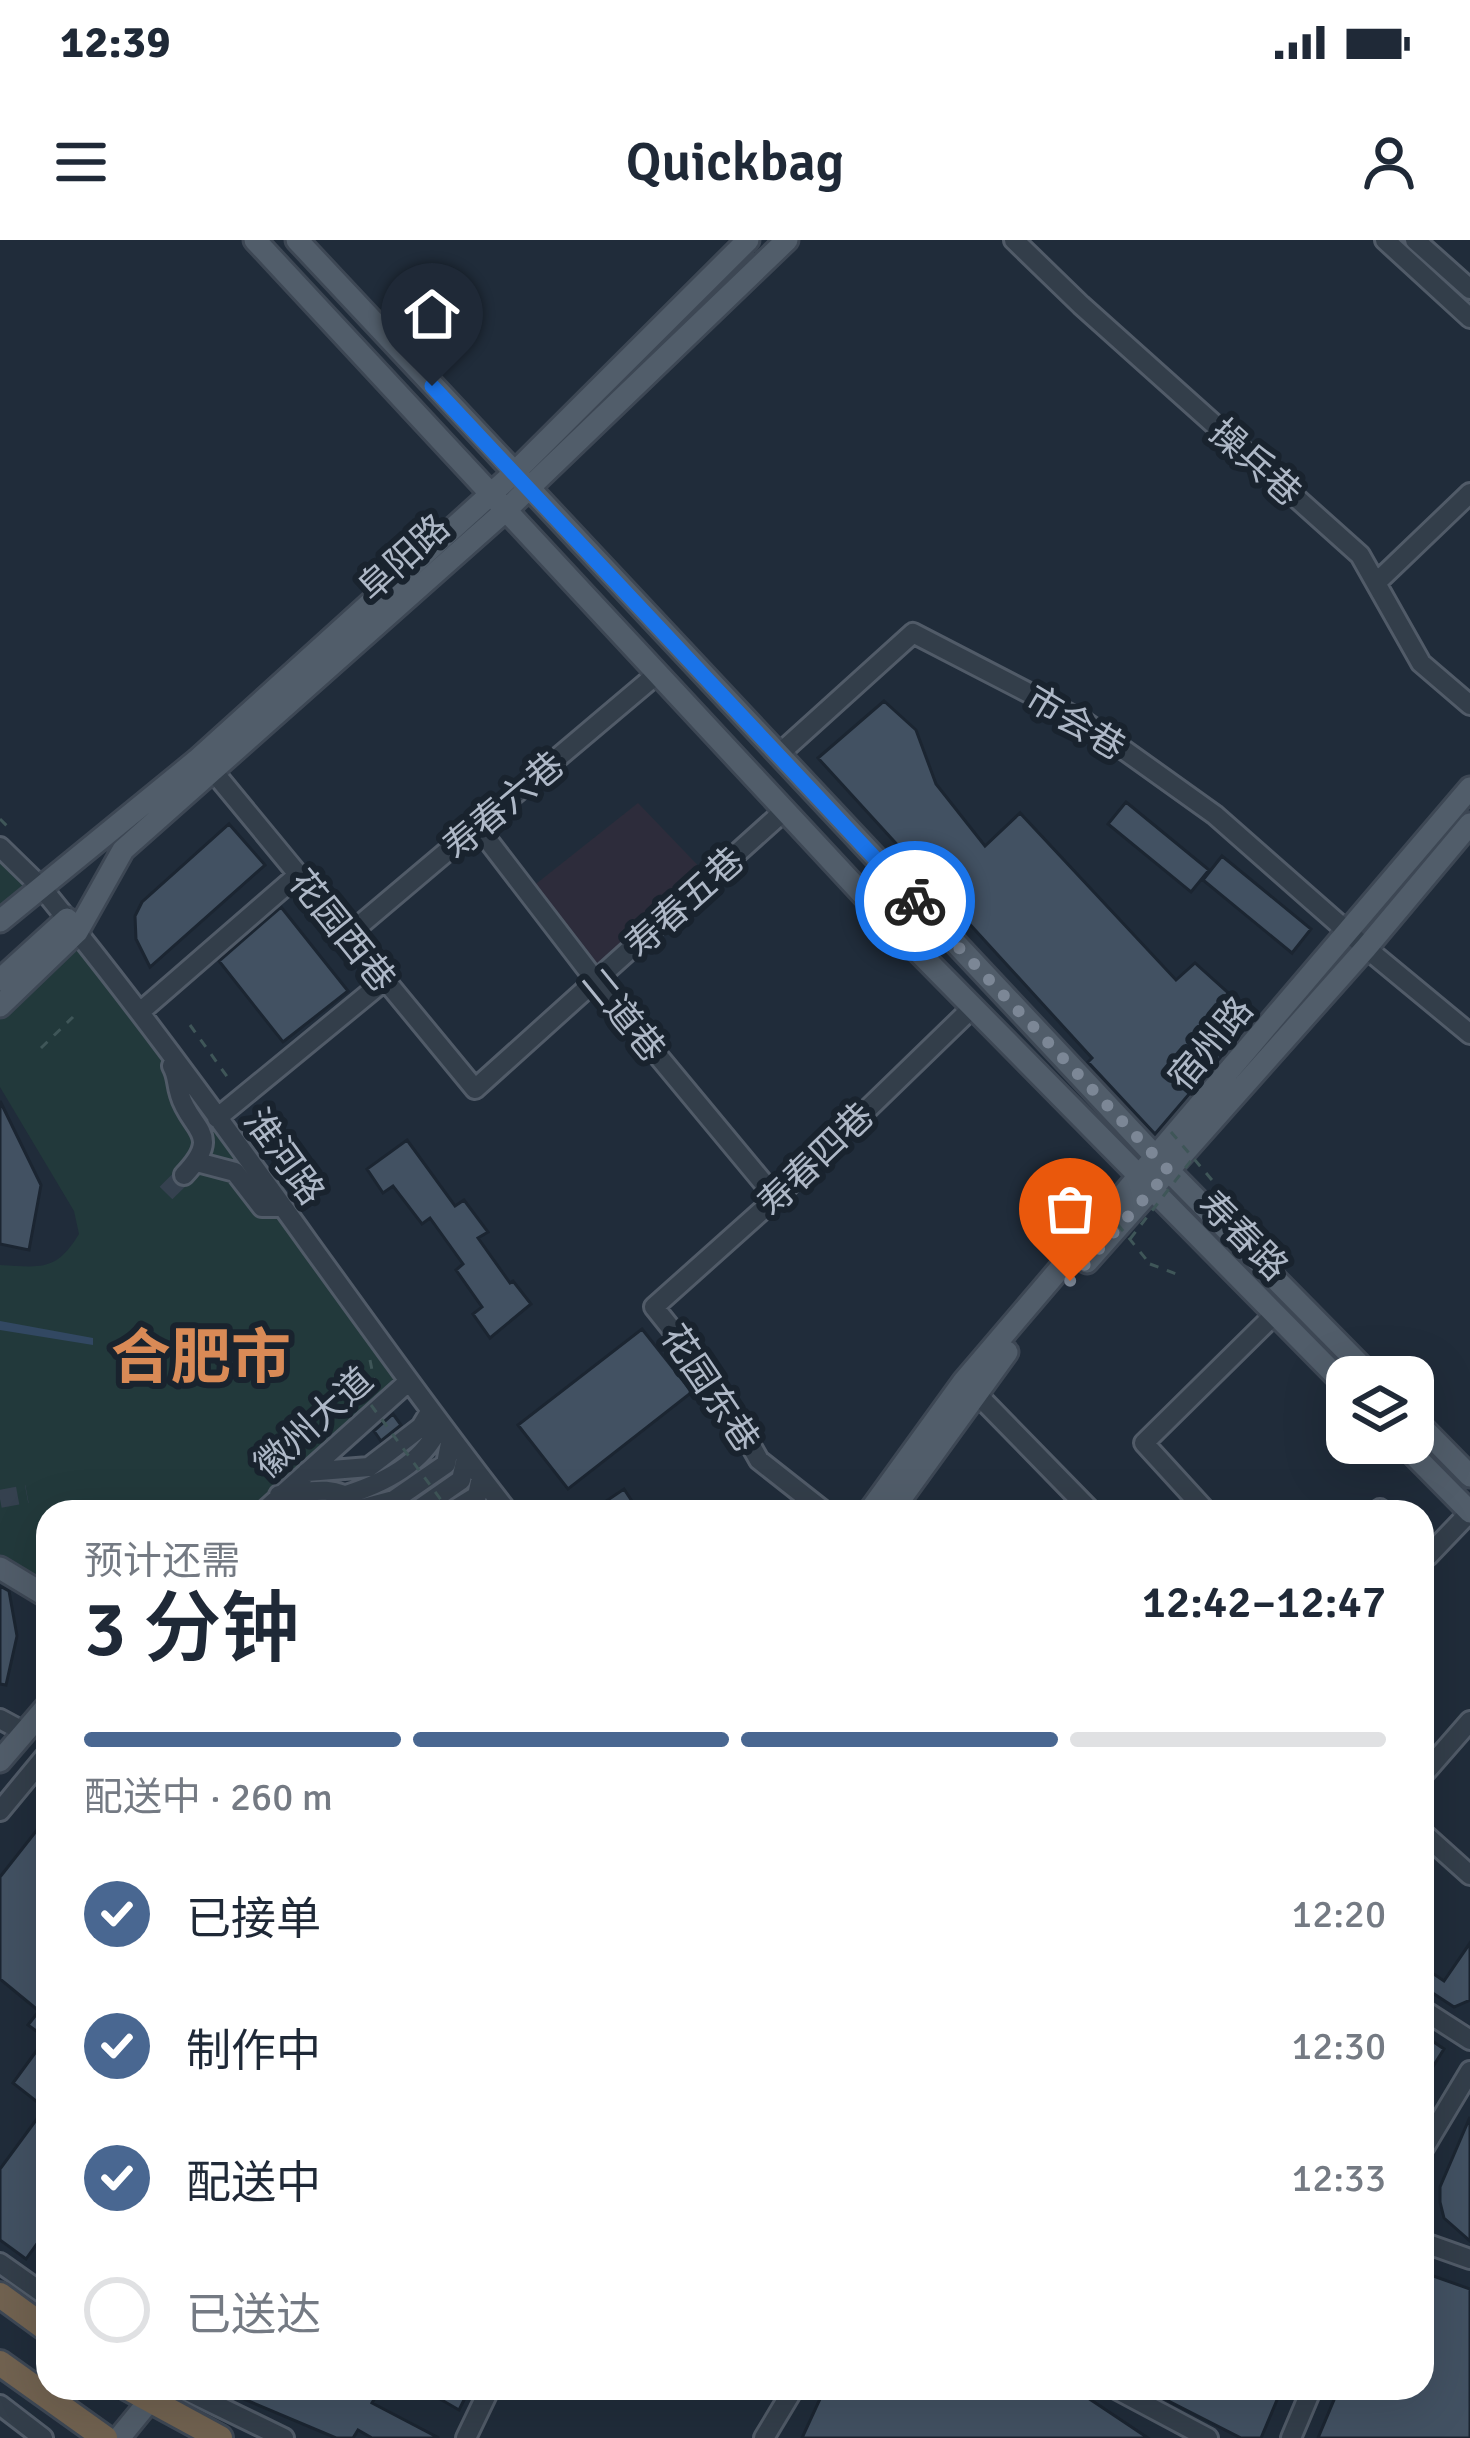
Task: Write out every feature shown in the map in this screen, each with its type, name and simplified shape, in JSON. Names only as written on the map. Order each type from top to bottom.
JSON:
[{"type":"highway","points":[[0,2296],[36,2322]]},
{"type":"highway","points":[[0,2363],[36,2388]]},
{"type":"highway","points":[[54,2400],[107,2437]]},
{"type":"highway","points":[[156,2400],[220,2438]]},
{"type":"main road","name":"寿春路","points":[[255,240],[784,811],[1326,1366]]},
{"type":"main road","name":"寿春路","points":[[297,240],[1163,1164],[1351,1356]]},
{"type":"main road","name":"阜阳路","points":[[520,482],[748,240]]},
{"type":"main road","name":"阜阳路","points":[[72,926],[123,850],[787,240]]},
{"type":"main road","name":"阜阳路","points":[[0,921],[197,760],[498,502]]},
{"type":"main road","name":"宿州路","points":[[879,1500],[1163,1164],[1470,788]]},
{"type":"main road","name":"宿州路","points":[[1163,1164],[1366,948],[1470,824]]},
{"type":"main road","points":[[0,980],[72,926]]},
{"type":"main road","points":[[0,1006],[72,926]]},
{"type":"main road","name":"宿州路","points":[[899,1500],[970,1387]]},
{"type":"main road","points":[[1434,1439],[1470,1476]]},
{"type":"main road","points":[[1423,1464],[1470,1512]]},
{"type":"main road","points":[[0,1568],[36,1590]]},
{"type":"main road","points":[[0,1761],[36,1718]]},
{"type":"main road","points":[[107,2437],[136,2400]]},
{"type":"street","name":"操兵巷","points":[[1014,240],[1360,555],[1421,662],[1470,705]]},
{"type":"street","points":[[1384,240],[1470,318]]},
{"type":"street","points":[[1415,240],[1470,289]]},
{"type":"street","points":[[1376,583],[1470,493]]},
{"type":"street","name":"市会巷","points":[[778,755],[913,633],[1085,722],[1215,815],[1470,1034]]},
{"type":"street","name":"寿春六巷","points":[[348,935],[657,674]]},
{"type":"street","name":"花园西巷","points":[[213,771],[475,1089]]},
{"type":"street","name":"寿春五巷","points":[[475,1089],[784,811]]},
{"type":"street","name":"二道巷","points":[[477,826],[596,981],[776,1198]]},
{"type":"street","name":"淮河路","points":[[0,847],[42,887],[144,1018],[496,1500]]},
{"type":"street","points":[[281,1207],[262,1207],[235,1172],[190,1168],[202,1143],[202,1127],[180,1097],[178,1078],[144,1018],[298,875]]},
{"type":"street","points":[[217,1118],[385,981]]},
{"type":"street","name":"寿春四巷","points":[[654,1306],[776,1198],[973,1007]]},
{"type":"street","name":"花园东巷","points":[[654,1306],[717,1386],[759,1460],[810,1500]]},
{"type":"street","points":[[1196,1500],[1144,1443],[1275,1314]]},
{"type":"street","name":"徽州大道","points":[[274,1500],[408,1382]]},
{"type":"street","points":[[970,1387],[1080,1500]]},
{"type":"street","points":[[307,1472],[369,1468],[422,1426],[440,1424],[431,1447],[362,1500]]},
{"type":"street","points":[[432,1500],[461,1480],[466,1458]]},
{"type":"street","points":[[470,1500],[476,1496],[481,1478]]},
{"type":"street","points":[[278,1495],[330,1490],[348,1500]]},
{"type":"street","points":[[1434,1550],[1470,1512]]},
{"type":"street","points":[[0,1719],[24,1732]]},
{"type":"street","points":[[1434,1763],[1470,1720]]},
{"type":"street","points":[[0,1811],[36,1774]]},
{"type":"street","points":[[1434,1843],[1470,1875]]},
{"type":"street","points":[[1434,2017],[1470,2040]]},
{"type":"street","points":[[1434,2131],[1470,2071]]},
{"type":"street","points":[[1434,2246],[1470,2259]]},
{"type":"street","points":[[0,2263],[36,2288]]},
{"type":"street","points":[[206,2400],[284,2438]]},
{"type":"street","points":[[466,2438],[484,2400]]},
{"type":"street","points":[[764,2438],[787,2400]]},
{"type":"street","points":[[1142,2400],[1208,2438]]},
{"type":"street","points":[[1291,2438],[1307,2400]]},
{"type":"street","points":[[0,2405],[44,2438]]},
{"type":"path","points":[[0,820],[19,839]]},
{"type":"path","points":[[41,1048],[73,1017]]},
{"type":"path","points":[[190,1024],[236,1089]]},
{"type":"path","points":[[1171,1132],[1212,1180]]},
{"type":"path","points":[[1130,1239],[1193,1158]]},
{"type":"path","points":[[1106,1210],[1150,1264],[1179,1275]]},
{"type":"path","points":[[363,1348],[376,1380],[371,1405],[442,1500]]},
{"type":"path","points":[[359,1412],[371,1405]]},
{"type":"path","points":[[287,1422],[303,1429],[331,1427]]},
{"type":"shaded area","points":[[638,803],[710,878],[596,981],[527,891]]},
{"type":"green space","points":[[0,847],[42,888],[0,921]]},
{"type":"green space","points":[[77,932],[408,1382],[276,1500],[36,1500],[36,1590],[0,1568],[0,1265],[46,1265],[63,1255],[79,1234],[74,1211],[0,1087],[0,1006]]},
{"type":"water","points":[[0,1321],[93,1338],[93,1345],[0,1330]]},
{"type":"building","points":[[884,701],[916,730],[936,784],[985,846],[1020,813],[1176,980],[1195,963],[1255,1017],[1155,1134],[1088,1062],[1092,1058],[818,758]]},
{"type":"building","points":[[1126,802],[1209,870],[1191,892],[1108,824]]},
{"type":"building","points":[[229,824],[265,865],[150,967],[136,939],[135,916],[142,902]]},
{"type":"building","points":[[1222,856],[1311,929],[1292,953],[1203,880]]},
{"type":"building","points":[[281,907],[348,991],[283,1042],[219,961]]},
{"type":"building","points":[[0,1101],[41,1185],[29,1250],[0,1244]]},
{"type":"building","points":[[407,1140],[455,1206],[464,1200],[488,1232],[478,1238],[531,1304],[490,1338],[473,1314],[482,1307],[456,1270],[463,1264],[430,1218],[422,1224],[393,1186],[383,1193],[367,1169]]},
{"type":"building","points":[[642,1329],[692,1392],[568,1489],[518,1425]]},
{"type":"building","points":[[393,1414],[401,1425],[381,1441],[374,1431]]},
{"type":"building","points":[[624,1489],[631,1500],[608,1500]]},
{"type":"building","points":[[0,1586],[9,1591],[17,1636],[6,1685],[0,1684]]},
{"type":"building","points":[[36,1831],[36,2009],[0,1979],[0,1877]]},
{"type":"building","points":[[1470,1943],[1470,2000],[1454,2007],[1434,1994],[1434,1974],[1444,1981]]},
{"type":"building","points":[[1434,2042],[1444,2049],[1434,2065]]},
{"type":"building","points":[[36,2052],[36,2101],[13,2083]]},
{"type":"building","points":[[1470,2117],[1470,2241],[1444,2218],[1440,2187]]},
{"type":"building","points":[[36,2120],[36,2245],[26,2259],[0,2240],[0,2169]]},
{"type":"building","points":[[1434,2276],[1470,2289],[1470,2438],[1318,2438],[1334,2400],[1434,2400]]},
{"type":"building","points":[[246,2400],[374,2400],[439,2438],[372,2438],[358,2430],[353,2438],[336,2438]]},
{"type":"building","points":[[442,2400],[464,2400],[459,2410]]},
{"type":"building","points":[[819,2400],[1091,2400],[1148,2438],[802,2438]]},
{"type":"building","points":[[1167,2400],[1277,2400],[1261,2438],[1241,2438]]},
{"type":"tunnel","points":[[166,1193],[184,1175]]},
{"type":"tunnel","points":[[0,1499],[27,1494]]},
{"type":"way so far","points":[[915,901],[1169,1171],[1070,1281]]},
{"type":"district","name":"合肥市","points":[[201,1357]]},
{"type":"route","points":[[432,386],[915,901]]}]
